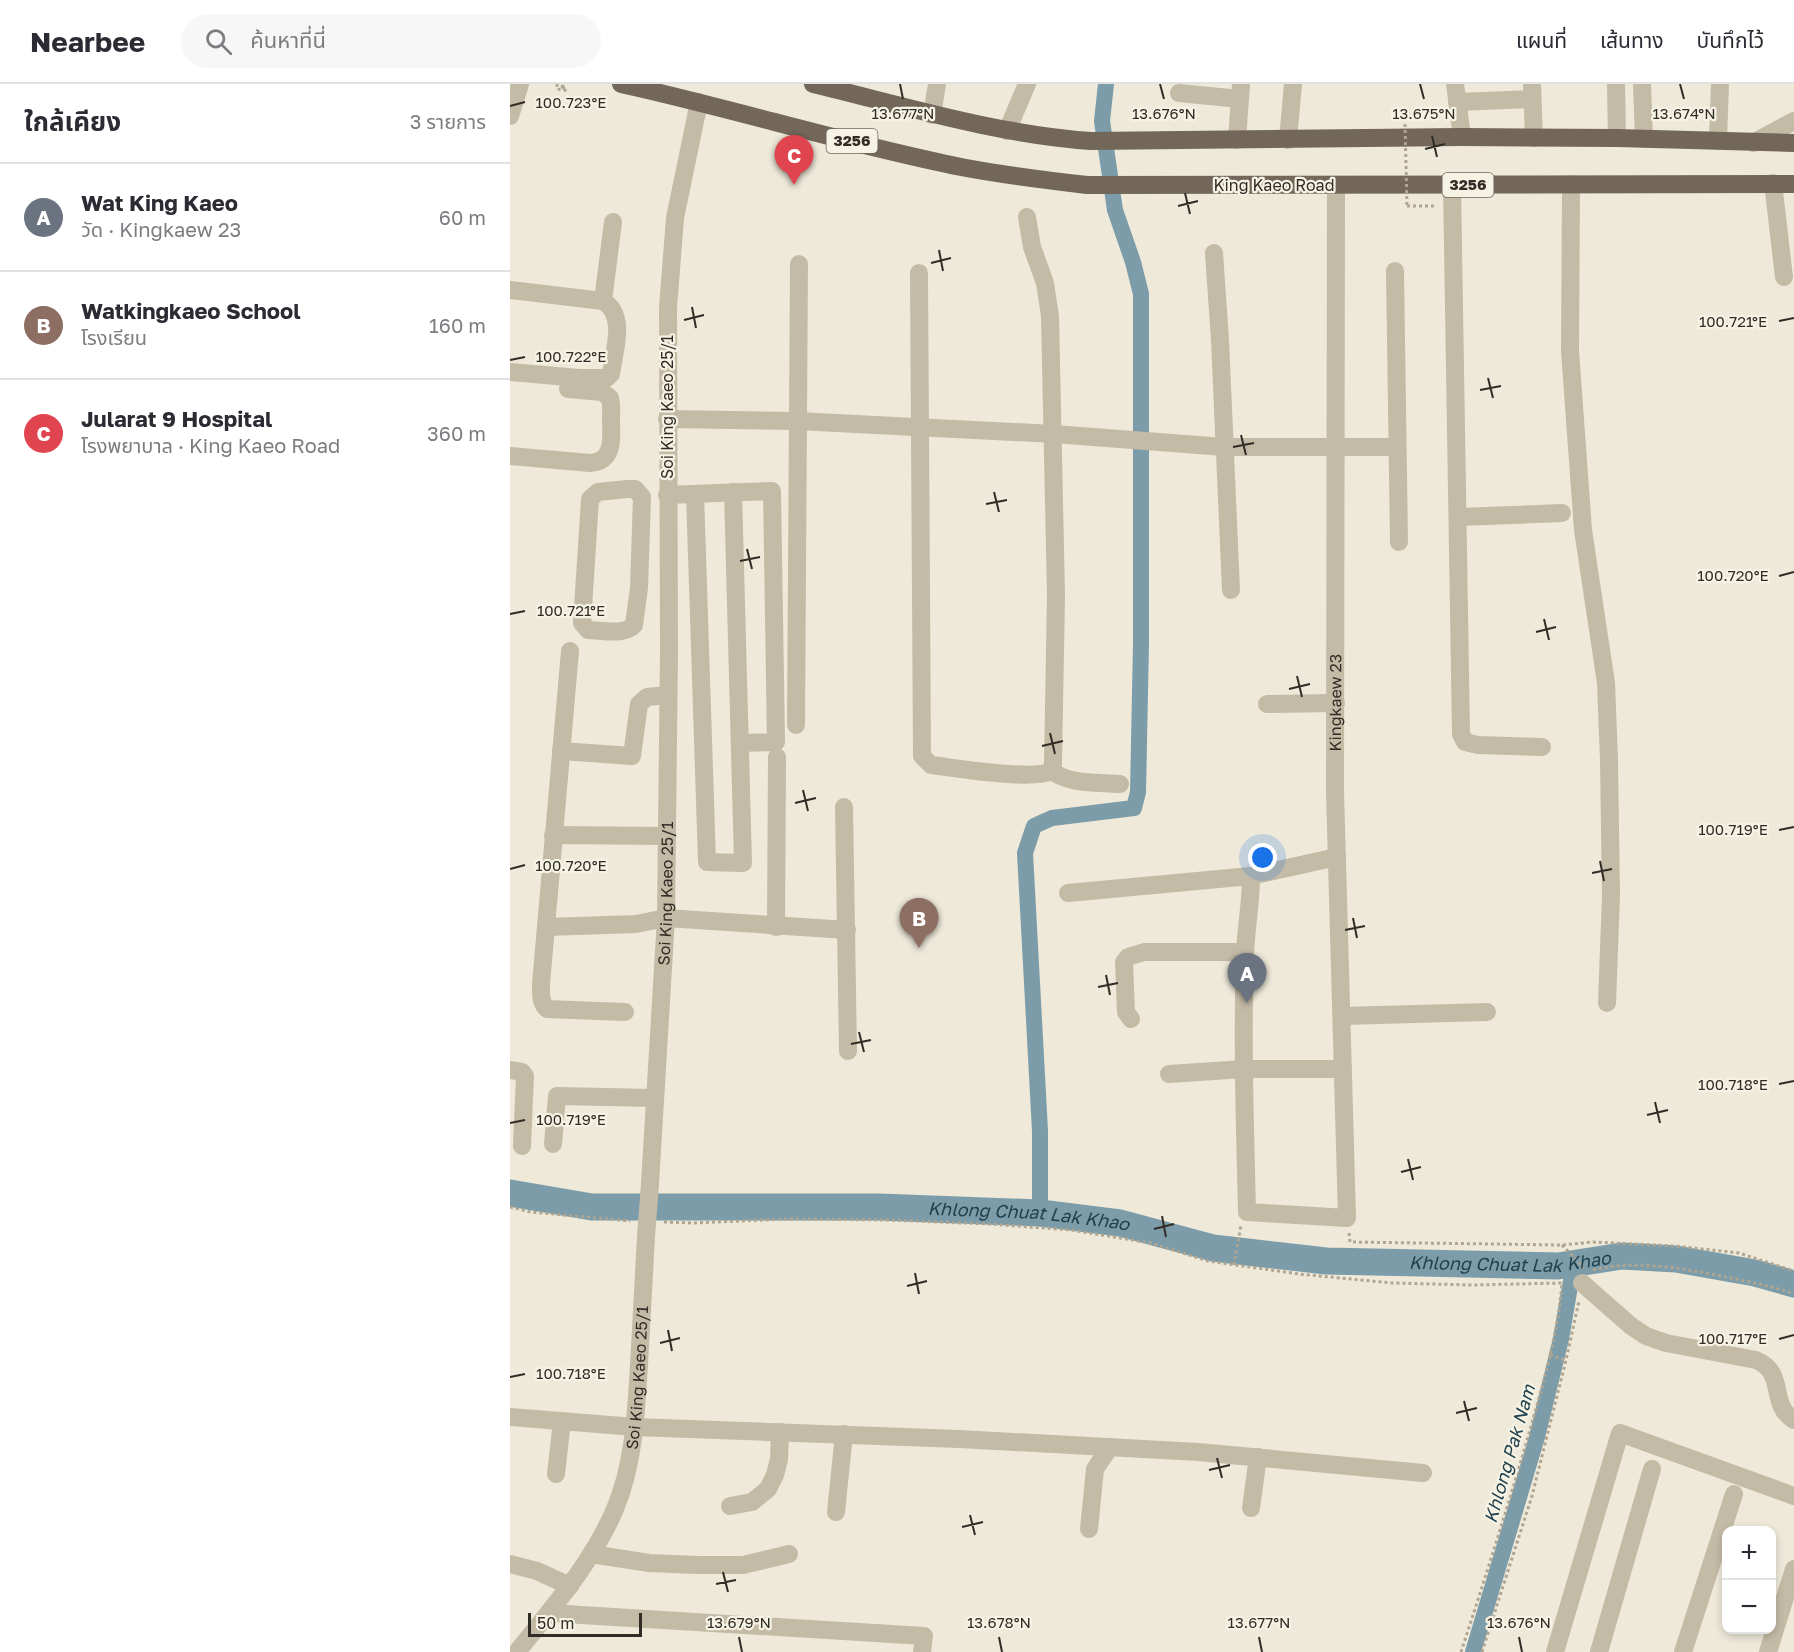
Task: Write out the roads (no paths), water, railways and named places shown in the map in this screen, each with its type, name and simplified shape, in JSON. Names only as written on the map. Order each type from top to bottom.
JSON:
[{"type":"main road","name":"King Kaeo Road","points":[[621,84],[951,165],[1023,178],[1087,184],[1142,186],[1794,184]]},
{"type":"main road","points":[[813,84],[836,87],[932,115],[1007,131],[1050,138],[1091,141],[1462,137],[1617,138],[1794,143]]},
{"type":"street","points":[[510,116],[520,84]]},
{"type":"street","points":[[932,115],[937,84]]},
{"type":"street","points":[[1007,131],[1027,84]]},
{"type":"street","points":[[1288,140],[1293,84]]},
{"type":"street","points":[[1616,84],[1617,138]]},
{"type":"street","points":[[1642,84],[1644,139]]},
{"type":"street","points":[[1718,141],[1720,84]]},
{"type":"street","points":[[1179,93],[1240,92],[1237,140]]},
{"type":"street","points":[[1462,137],[1456,93],[1532,92],[1534,138]]},
{"type":"street","name":"Soi King Kaeo 25/1","points":[[517,1652],[570,1587],[603,1536],[625,1480],[635,1427],[642,1229],[650,1184],[666,918],[668,308],[675,218],[699,102]]},
{"type":"street","points":[[1753,143],[1794,121]]},
{"type":"street","points":[[1773,183],[1784,277]]},
{"type":"street","points":[[1571,184],[1569,308],[1571,363],[1583,530],[1606,683],[1609,749],[1611,895],[1607,1003]]},
{"type":"street","name":"Kingkaew 23","points":[[1244,1069],[1247,1212],[1347,1218],[1337,857],[1336,185]]},
{"type":"street","points":[[1452,185],[1462,739],[1478,745],[1542,747]]},
{"type":"street","points":[[1027,218],[1032,247],[1045,283],[1050,316],[1056,595],[1052,771]]},
{"type":"street","points":[[603,301],[613,222]]},
{"type":"street","points":[[1214,253],[1221,340],[1231,590]]},
{"type":"street","points":[[796,725],[799,264]]},
{"type":"street","points":[[1395,271],[1399,542]]},
{"type":"street","points":[[919,273],[922,756],[931,765],[1025,775],[1052,771]]},
{"type":"street","points":[[510,290],[603,301],[611,305],[618,327],[611,374],[607,378],[510,372]]},
{"type":"street","points":[[510,383],[602,392],[611,402],[611,431],[609,452],[600,461],[590,463],[510,456]]},
{"type":"street","points":[[667,419],[797,421],[1054,434],[1224,447],[1396,447]]},
{"type":"street","points":[[635,489],[642,497],[639,588],[634,625],[631,629],[623,631],[588,630],[582,623],[589,506],[590,499],[598,492],[635,489]]},
{"type":"street","points":[[667,495],[772,491],[776,742],[740,743]]},
{"type":"street","points":[[695,494],[707,862],[743,862],[732,492]]},
{"type":"street","points":[[1458,517],[1562,513]]},
{"type":"street","points":[[639,588],[668,586]]},
{"type":"street","points":[[570,651],[541,984],[543,1005],[547,1009],[625,1012]]},
{"type":"street","points":[[561,750],[632,756],[639,704],[647,697],[668,695]]},
{"type":"street","points":[[1267,704],[1336,703]]},
{"type":"street","points":[[776,927],[777,757]]},
{"type":"street","points":[[1052,771],[1070,780],[1120,784]]},
{"type":"street","points":[[844,807],[848,1051]]},
{"type":"street","points":[[554,835],[666,836]]},
{"type":"street","points":[[1068,893],[1251,876],[1337,857]]},
{"type":"street","points":[[1244,1069],[1245,952],[1251,904],[1251,876]]},
{"type":"street","points":[[546,927],[636,924],[666,918],[846,930]]},
{"type":"street","points":[[1131,1019],[1126,1012],[1125,1002],[1124,962],[1128,957],[1144,952],[1245,952]]},
{"type":"street","points":[[1342,1016],[1487,1012]]},
{"type":"street","points":[[1169,1074],[1244,1069],[1343,1069]]},
{"type":"street","points":[[510,1070],[522,1072],[525,1076],[522,1146]]},
{"type":"street","points":[[553,1144],[557,1096],[655,1098]]},
{"type":"street","points":[[1582,1283],[1631,1326],[1646,1336],[1756,1360],[1768,1365],[1774,1376],[1784,1412],[1794,1420]]},
{"type":"street","points":[[510,1417],[635,1427],[844,1434],[1198,1452],[1423,1473]]},
{"type":"street","points":[[556,1474],[562,1421]]},
{"type":"street","points":[[730,1506],[752,1502],[768,1489],[776,1475],[780,1432]]},
{"type":"street","points":[[1555,1652],[1620,1433],[1794,1496]]},
{"type":"street","points":[[836,1512],[844,1434]]},
{"type":"street","points":[[1089,1529],[1095,1469],[1110,1447]]},
{"type":"street","points":[[1251,1508],[1258,1457]]},
{"type":"street","points":[[1599,1652],[1652,1469]]},
{"type":"street","points":[[1683,1652],[1734,1494]]},
{"type":"street","points":[[591,1554],[650,1563],[743,1565],[789,1554]]},
{"type":"street","points":[[510,1564],[537,1571],[570,1587]]},
{"type":"street","points":[[1768,1652],[1787,1617],[1794,1569]]},
{"type":"street","points":[[549,1612],[924,1636],[922,1652]]},
{"type":"waterway","points":[[1040,1213],[1040,1131],[1025,853],[1034,826],[1052,818],[1134,808],[1138,792],[1141,644],[1141,294],[1133,262],[1115,210],[1102,121],[1106,84]]},
{"type":"waterway","name":"Khlong Chuat Lak Khao","points":[[510,1193],[592,1207],[879,1207],[1040,1213],[1120,1223],[1213,1248],[1326,1261],[1558,1266],[1622,1256],[1676,1259],[1755,1273],[1794,1284]]},
{"type":"waterway","name":"Khlong Pak Nam","points":[[1473,1652],[1537,1437],[1561,1339],[1574,1263]]},
{"type":"place","name":"Jularat 9 Hospital","points":[[794,185]]},
{"type":"place","name":"Watkingkaeo School","points":[[919,948]]},
{"type":"place","name":"Wat King Kaeo","points":[[1247,1003]]}]
